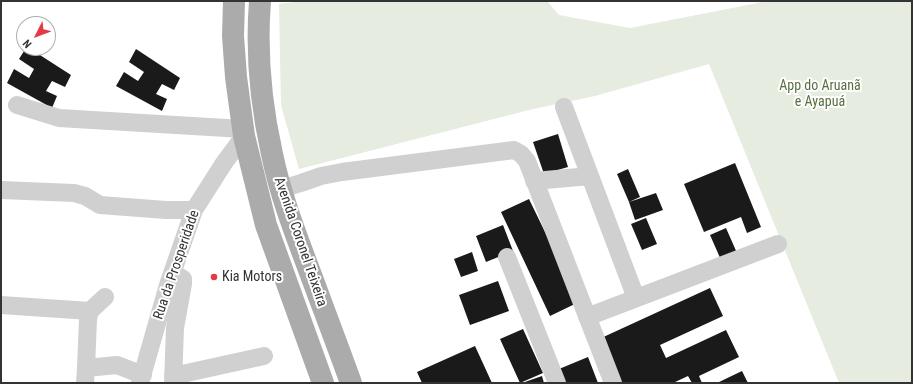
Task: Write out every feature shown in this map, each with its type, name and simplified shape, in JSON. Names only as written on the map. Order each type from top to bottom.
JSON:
[{"type":"main road","name":"Avenida Coronel Teixeira","points":[[234,1],[233,36],[236,77],[243,132],[266,225],[324,383]]},
{"type":"main road","name":"Avenida Coronel Teixeira","points":[[260,1],[259,62],[265,118],[272,155],[286,209],[351,383]]},
{"type":"street","points":[[17,105],[59,118],[243,132]]},
{"type":"street","points":[[564,107],[636,298]]},
{"type":"street","name":"Rua da Prosperidade","points":[[142,379],[168,285],[194,210],[243,132]]},
{"type":"street","points":[[281,189],[301,184],[321,176],[342,172],[514,150],[521,154],[527,161],[613,383]]},
{"type":"street","points":[[534,181],[590,176]]},
{"type":"street","points":[[1,190],[74,194],[85,196],[100,205],[166,210],[194,210]]},
{"type":"street","points":[[587,317],[778,244]]},
{"type":"street","points":[[507,257],[557,383]]},
{"type":"street","points":[[172,274],[183,279],[175,328],[173,380],[264,356]]},
{"type":"street","points":[[105,296],[90,311],[88,319],[86,375],[117,365],[142,379]]},
{"type":"street","points":[[1,305],[90,311]]},
{"type":"green space","name":"App do Aruanã e Ayapuá","points":[[304,1],[547,1],[559,15],[630,28],[768,1],[912,1],[912,383],[839,383],[709,64],[595,96],[533,109],[299,169],[281,105],[279,4]]},
{"type":"building","points":[[136,49],[180,78],[174,90],[162,84],[156,94],[167,99],[162,111],[116,86],[124,72],[138,81],[144,72],[129,62]]},
{"type":"building","points":[[21,56],[41,56],[71,75],[65,87],[52,81],[46,91],[57,96],[52,108],[7,83],[14,69],[29,78],[34,69],[19,59]]},
{"type":"building","points":[[558,134],[568,167],[544,174],[533,142]]},
{"type":"building","points":[[735,163],[761,227],[747,233],[741,217],[704,232],[684,184]]},
{"type":"building","points":[[628,169],[640,197],[629,202],[617,174]]},
{"type":"building","points":[[656,193],[663,210],[635,220],[629,202]]},
{"type":"building","points":[[529,199],[579,302],[550,316],[501,212]]},
{"type":"building","points":[[646,218],[657,244],[642,250],[631,224]]},
{"type":"building","points":[[503,225],[513,251],[486,262],[476,236]]},
{"type":"building","points":[[726,228],[737,253],[721,260],[710,235]]},
{"type":"building","points":[[472,252],[478,271],[461,277],[454,259]]},
{"type":"building","points":[[498,281],[509,311],[470,325],[459,295]]},
{"type":"building","points":[[710,288],[723,316],[660,345],[666,358],[726,330],[739,357],[699,376],[702,383],[692,383],[688,376],[673,383],[619,383],[599,339]]},
{"type":"building","points":[[523,329],[543,373],[520,383],[500,339]]},
{"type":"building","points":[[475,346],[492,383],[422,383],[417,372]]},
{"type":"building","points":[[588,357],[598,383],[564,383],[559,369]]},
{"type":"building","points":[[742,371],[748,383],[717,383]]},
{"type":"building","points":[[542,376],[544,383],[522,383]]},
{"type":"place","name":"Kia Motors","points":[[214,277]]}]
